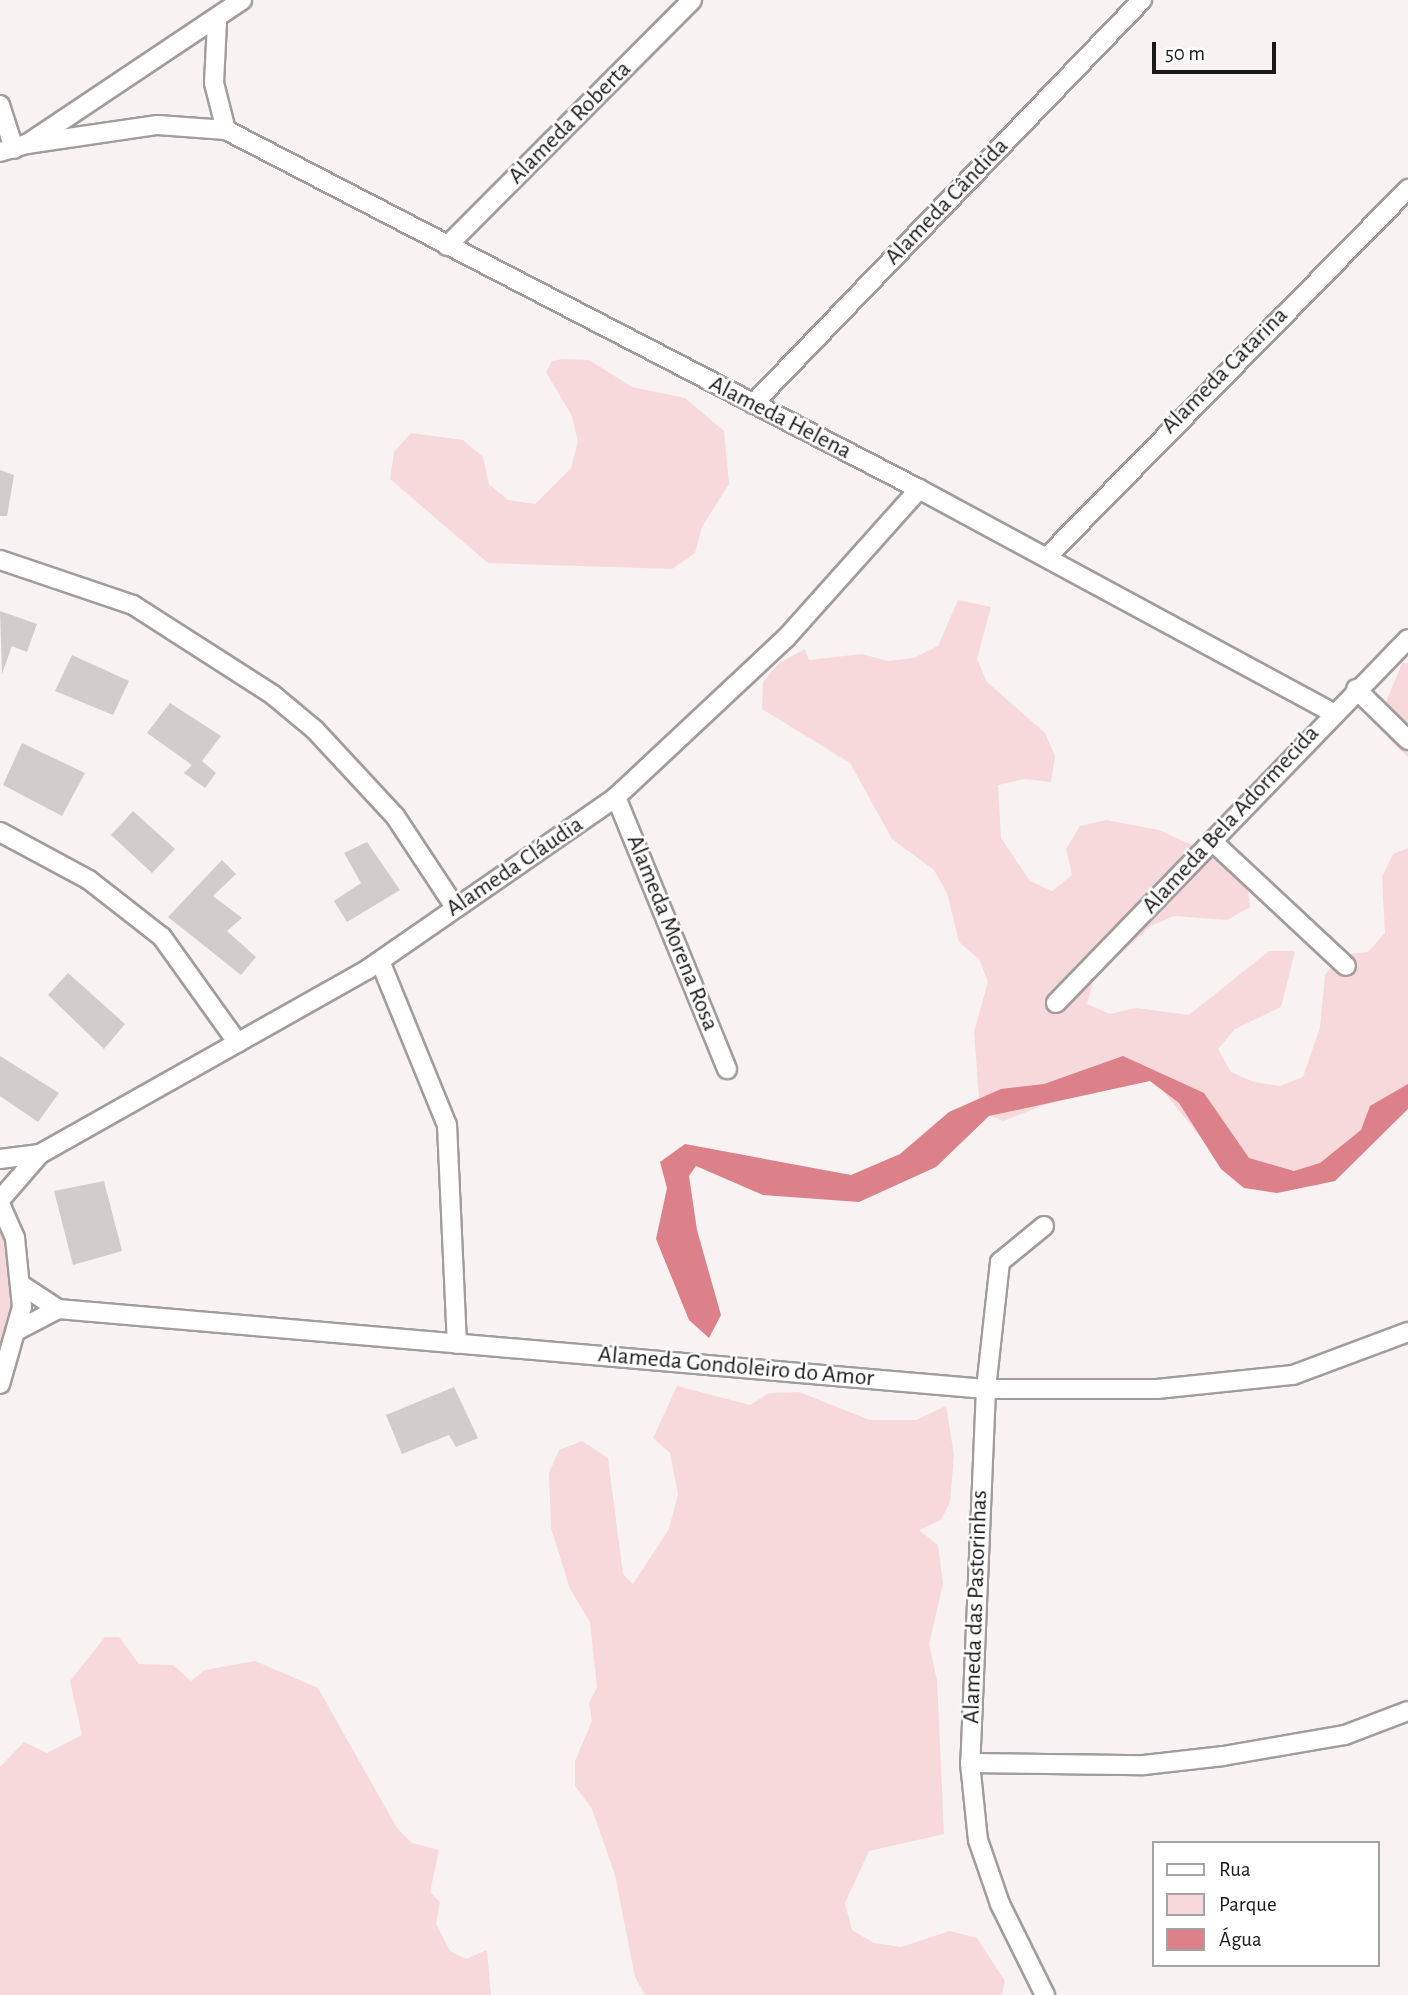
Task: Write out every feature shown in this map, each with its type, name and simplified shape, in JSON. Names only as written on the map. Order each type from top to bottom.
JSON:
[{"type":"street","points":[[0,105],[14,148],[217,22],[242,0]]},
{"type":"street","name":"Alameda Roberta","points":[[447,246],[692,0]]},
{"type":"street","name":"Alameda Cândida","points":[[753,404],[1142,0]]},
{"type":"street","points":[[217,22],[214,83],[226,130]]},
{"type":"street","name":"Alameda Helena","points":[[14,148],[158,125],[226,130],[919,489],[1332,712]]},
{"type":"street","name":"Alameda Catarina","points":[[1047,557],[1408,189]]},
{"type":"street","name":"Alameda Cláudia","points":[[40,1154],[380,961],[616,797],[786,638],[919,489]]},
{"type":"street","points":[[0,560],[133,605],[273,695],[316,730],[396,816],[455,907]]},
{"type":"street","name":"Alameda Bela Adormecida","points":[[1056,1003],[1332,712],[1408,639]]},
{"type":"street","points":[[1356,689],[1408,740]]},
{"type":"street","name":"Alameda Morena Rosa","points":[[616,797],[727,1069]]},
{"type":"street","points":[[0,832],[89,880],[162,937],[238,1043]]},
{"type":"street","points":[[1212,841],[1346,966]]},
{"type":"street","points":[[380,961],[447,1125],[457,1344]]},
{"type":"street","points":[[0,1159],[40,1154]]},
{"type":"street","points":[[0,1384],[16,1331],[20,1284],[15,1238],[0,1202],[40,1154]]},
{"type":"street","name":"Alameda das Pastorinhas","points":[[1044,1226],[1000,1262],[986,1389],[970,1763],[978,1840],[1000,1904],[1045,1995]]},
{"type":"street","name":"Alameda Gondoleiro do Amor","points":[[20,1284],[58,1309],[986,1389],[1157,1389],[1293,1375],[1408,1332]]},
{"type":"street","points":[[16,1331],[58,1309]]},
{"type":"street","points":[[970,1763],[1144,1765],[1196,1759],[1345,1735],[1408,1711]]},
{"type":"green space","points":[[589,360],[632,387],[685,398],[724,431],[729,484],[702,527],[695,553],[672,569],[488,563],[390,479],[394,452],[411,433],[463,440],[483,457],[489,484],[508,500],[535,504],[571,468],[578,442],[572,416],[546,372],[552,361]]},
{"type":"green space","points":[[958,600],[991,607],[977,659],[987,682],[1045,733],[1055,756],[1051,782],[1025,779],[998,785],[1001,838],[1030,881],[1052,891],[1072,875],[1066,849],[1080,826],[1106,820],[1159,830],[1205,851],[1247,881],[1250,907],[1227,920],[1174,916],[1151,926],[1094,978],[1087,1004],[1110,1014],[1136,1008],[1189,1015],[1269,951],[1295,951],[1281,1007],[1235,1029],[1218,1049],[1231,1072],[1254,1082],[1280,1086],[1303,1077],[1320,1027],[1325,975],[1341,955],[1368,952],[1385,933],[1382,877],[1393,854],[1408,848],[1408,1097],[1341,1173],[1318,1186],[1292,1185],[1220,1161],[1155,1081],[1102,1083],[1003,1121],[980,1111],[974,1032],[988,982],[979,959],[959,942],[947,893],[934,870],[892,839],[850,763],[762,709],[763,682],[779,663],[805,649],[809,660],[862,654],[888,661],[914,658],[938,646]]},
{"type":"green space","points":[[1402,663],[1408,663],[1408,757],[1388,738],[1382,712]]},
{"type":"green space","points":[[0,1222],[8,1240],[14,1306],[0,1369]]},
{"type":"green space","points":[[677,1386],[750,1405],[769,1393],[799,1392],[870,1420],[916,1420],[946,1406],[954,1455],[950,1502],[941,1520],[919,1530],[938,1545],[943,1584],[929,1644],[937,1680],[944,1834],[869,1851],[845,1903],[852,1930],[874,1943],[901,1947],[950,1931],[977,1938],[1005,1981],[1002,1995],[645,1995],[635,1977],[615,1875],[592,1809],[575,1786],[575,1761],[592,1721],[589,1703],[597,1688],[590,1622],[570,1589],[551,1528],[549,1473],[559,1450],[582,1441],[608,1458],[623,1574],[633,1584],[669,1529],[678,1494],[670,1453],[653,1438]]},
{"type":"green space","points":[[105,1637],[119,1637],[139,1664],[173,1665],[191,1681],[205,1670],[255,1661],[318,1688],[397,1828],[412,1843],[439,1850],[430,1892],[440,1902],[436,1924],[450,1951],[466,1959],[487,1950],[491,1995],[0,1995],[0,1767],[24,1742],[47,1753],[82,1735],[70,1681]]},
{"type":"water","points":[[1123,1056],[1204,1093],[1249,1158],[1294,1171],[1320,1163],[1361,1130],[1370,1106],[1408,1084],[1408,1109],[1335,1181],[1277,1193],[1244,1188],[1221,1169],[1179,1103],[1150,1081],[989,1116],[936,1167],[859,1202],[763,1195],[696,1166],[689,1176],[697,1230],[721,1315],[709,1338],[689,1320],[656,1239],[667,1188],[660,1162],[685,1144],[851,1175],[900,1154],[949,1112],[1001,1089],[1044,1084]]},
{"type":"building","points":[[0,470],[14,475],[7,516],[0,516]]},
{"type":"building","points":[[0,611],[37,624],[27,652],[12,646],[2,674]]},
{"type":"building","points":[[72,655],[129,681],[113,715],[55,691]]},
{"type":"building","points":[[170,703],[221,736],[202,761],[216,773],[205,788],[184,773],[192,765],[147,733]]},
{"type":"building","points":[[22,743],[85,773],[62,816],[3,785]]},
{"type":"building","points":[[133,811],[175,849],[152,873],[111,835]]},
{"type":"building","points":[[367,842],[400,890],[347,922],[334,901],[361,883],[344,853]]},
{"type":"building","points":[[222,860],[236,874],[213,896],[242,918],[227,931],[256,957],[241,975],[168,917]]},
{"type":"building","points":[[68,973],[125,1024],[104,1049],[48,995]]},
{"type":"building","points":[[0,1056],[59,1093],[38,1122],[0,1096]]},
{"type":"building","points":[[104,1181],[122,1251],[73,1265],[54,1191]]},
{"type":"building","points":[[454,1387],[478,1438],[456,1447],[449,1435],[402,1454],[386,1415]]}]
